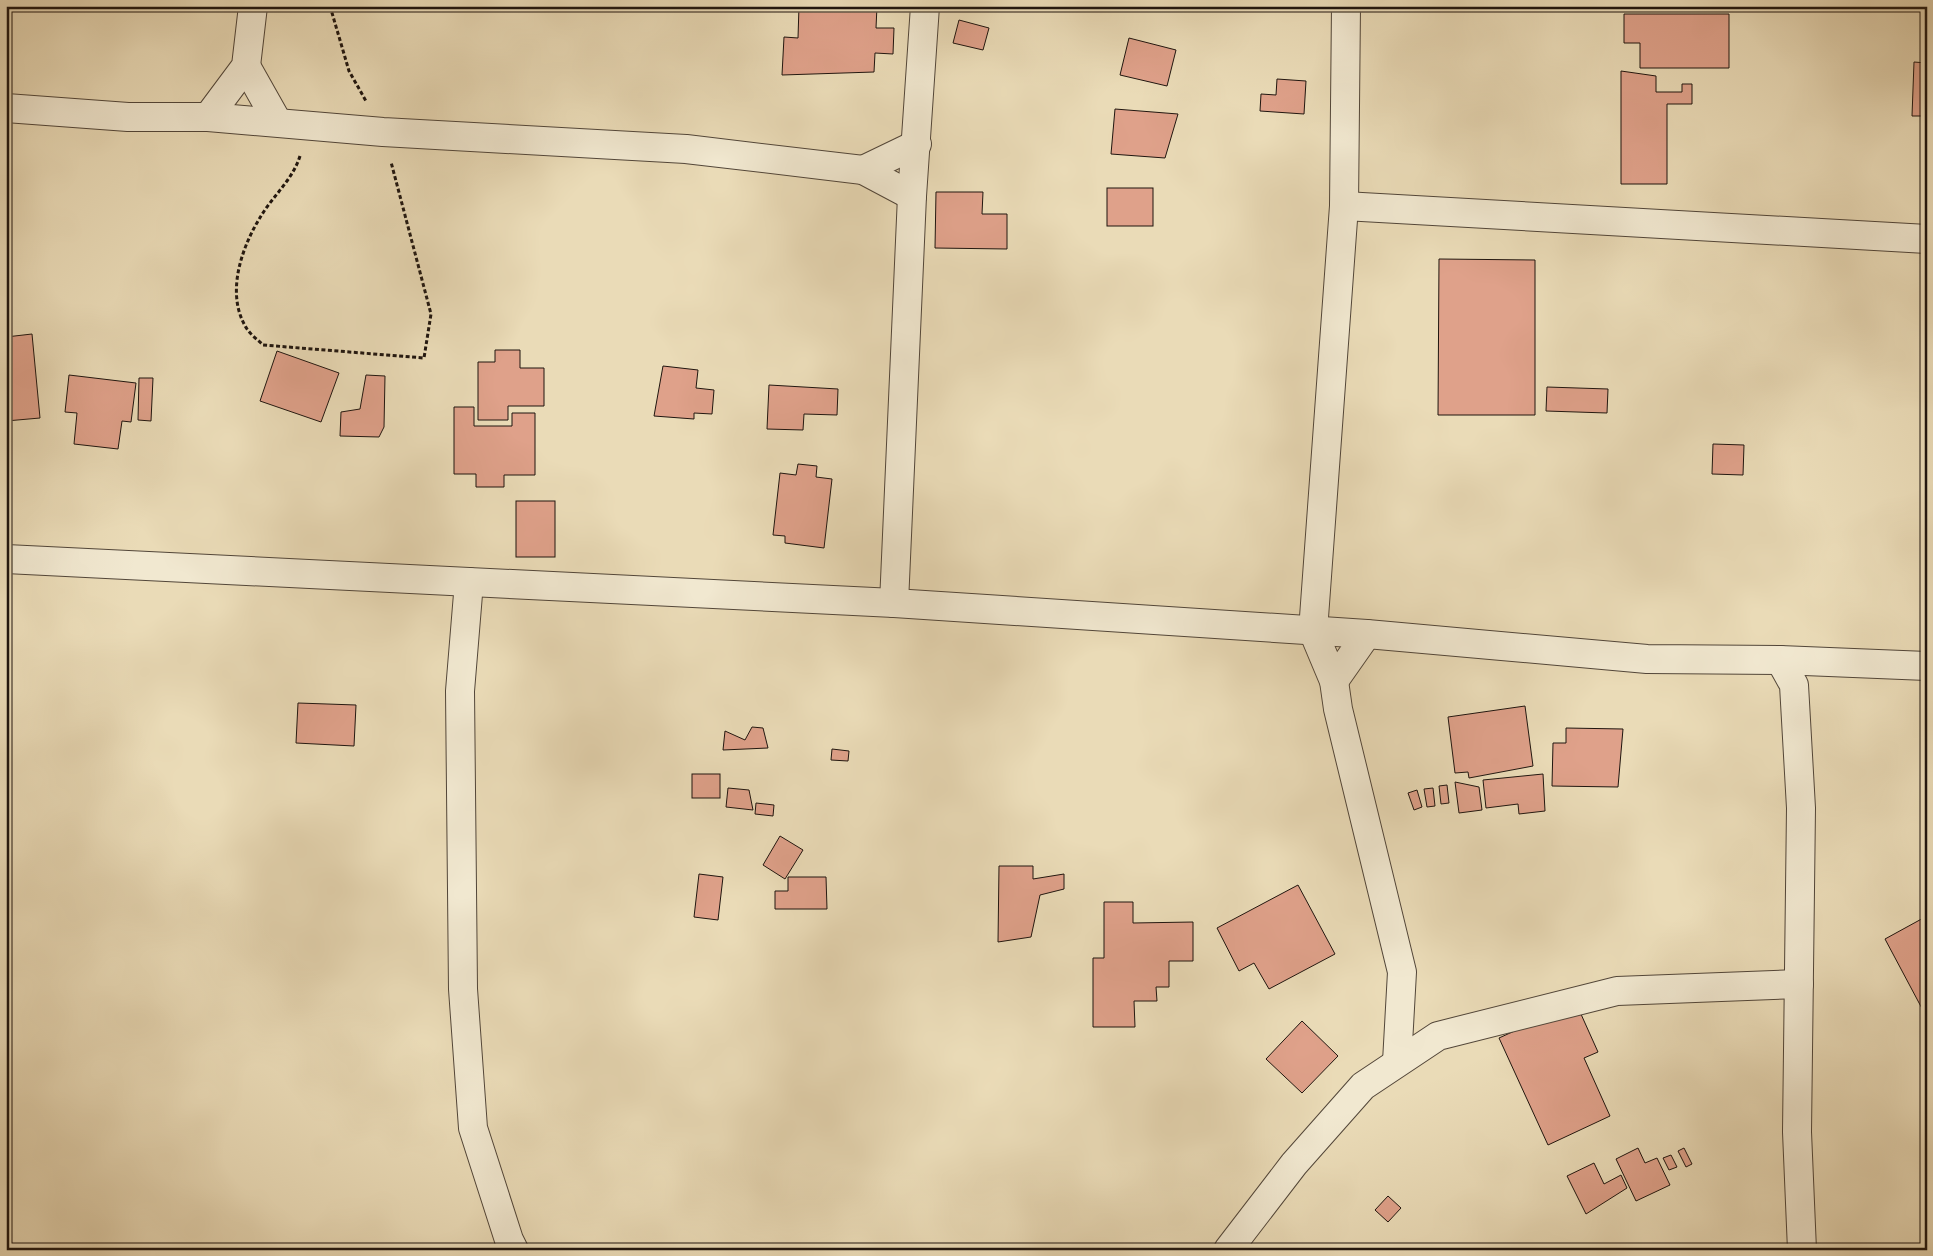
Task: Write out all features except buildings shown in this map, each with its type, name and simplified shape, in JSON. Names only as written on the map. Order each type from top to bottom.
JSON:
[{"type":"street","points":[[208,117],[246,66],[254,6]]},
{"type":"street","points":[[894,603],[912,196],[917,144],[924,6]]},
{"type":"street","points":[[1346,6],[1344,206],[1313,631],[1334,681],[1338,709],[1402,972],[1397,1062]]},
{"type":"street","points":[[246,66],[278,121]]},
{"type":"street","points":[[6,108],[128,117],[208,117],[278,121],[383,132],[686,150],[864,170],[912,196]]},
{"type":"street","points":[[864,170],[917,144]]},
{"type":"street","points":[[1344,206],[1927,238]]},
{"type":"street","points":[[6,558],[894,603],[1367,634],[1646,659],[1780,660],[1927,666]]},
{"type":"street","points":[[469,582],[460,690],[462,989],[473,1128],[509,1240],[514,1250]]},
{"type":"street","points":[[1334,681],[1367,634]]},
{"type":"street","points":[[1780,660],[1794,685],[1801,808],[1797,1132],[1802,1250]]},
{"type":"street","points":[[1228,1250],[1294,1164],[1363,1086],[1438,1036],[1617,991],[1799,984]]},
{"type":"path","points":[[310,124],[297,166],[260,217],[240,262],[237,303],[247,329],[263,345],[424,358],[431,314],[383,132],[349,71],[330,6]]}]
